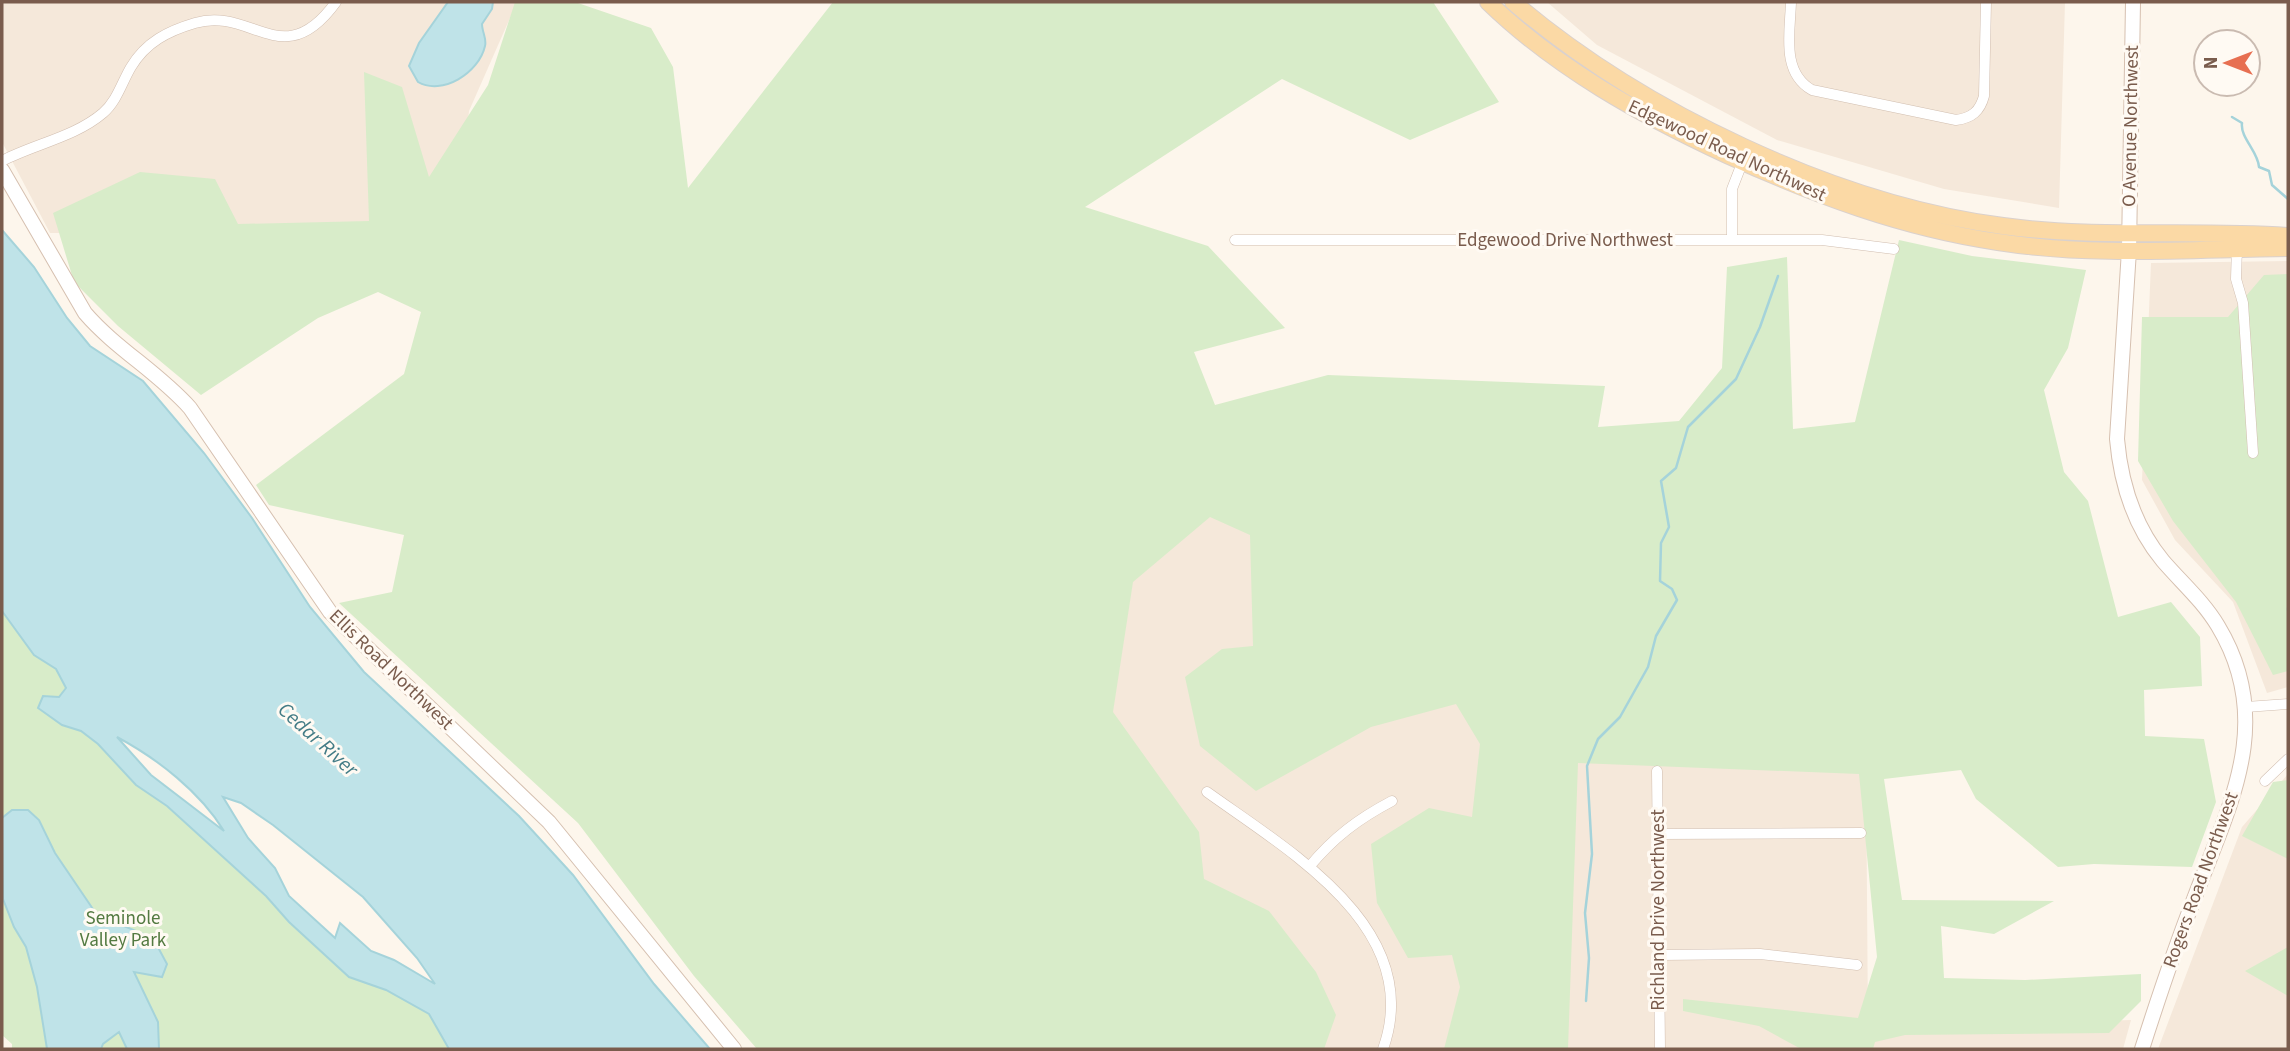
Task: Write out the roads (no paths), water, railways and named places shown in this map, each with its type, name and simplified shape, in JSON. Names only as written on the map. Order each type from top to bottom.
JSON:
[{"type":"main road","name":"Edgewood Road Northwest","points":[[1488,2],[1523,33],[1587,80],[1660,123],[1745,154]]},
{"type":"main road","name":"Edgewood Road Northwest","points":[[1513,2],[1560,41],[1629,87],[1745,154],[1843,204],[1925,228],[1999,243],[2066,249],[2129,242],[2237,241],[2288,236]]},
{"type":"main road","name":"Edgewood Road Northwest","points":[[2237,241],[2288,248]]},
{"type":"street","points":[[2,161],[25,149],[87,126],[106,111],[131,67],[147,46],[164,34],[201,21],[220,21],[271,36],[292,36],[323,20],[335,2]]},
{"type":"street","points":[[1791,2],[1790,61],[1799,83],[1811,90],[1956,120],[1971,117],[1982,104],[1986,2]]},
{"type":"street","name":"O Avenue Northwest","points":[[2129,242],[2133,2]]},
{"type":"street","points":[[1732,239],[1732,189],[1745,154]]},
{"type":"street","name":"Ellis Road Northwest","points":[[2,170],[85,313],[100,330],[174,390],[190,408],[330,612],[549,822],[734,1049]]},
{"type":"street","name":"Edgewood Drive Northwest","points":[[1235,240],[1843,240],[1894,249]]},
{"type":"street","points":[[2237,241],[2236,279],[2243,303],[2253,453]]},
{"type":"street","name":"Rogers Road Northwest","points":[[2129,242],[2118,439],[2125,489],[2136,519],[2150,544],[2218,626],[2235,661],[2246,708],[2243,764],[2233,797],[2182,929],[2141,1049]]},
{"type":"street","points":[[2246,708],[2288,704]]},
{"type":"street","name":"Rogers Road Northwest","points":[[2265,781],[2288,759]]},
{"type":"street","name":"Richland Drive Northwest","points":[[1657,771],[1660,1049]]},
{"type":"street","points":[[1207,792],[1309,867],[1365,925],[1387,965],[1392,1009],[1383,1049]]},
{"type":"street","points":[[1309,867],[1354,820],[1392,801]]},
{"type":"street","points":[[1658,834],[1861,833]]},
{"type":"street","points":[[1659,955],[1760,954],[1857,965]]},
{"type":"water","points":[[448,2],[493,2],[492,9],[482,24],[485,46],[475,65],[467,73],[448,84],[428,86],[418,82],[409,66],[419,43]]},
{"type":"water","name":"Cedar River","points":[[2,230],[34,267],[67,318],[90,346],[143,381],[204,453],[252,518],[310,607],[364,672],[519,816],[573,875],[654,984],[710,1049],[449,1049],[429,1014],[386,990],[349,977],[289,922],[266,896],[167,806],[136,785],[98,744],[81,731],[62,725],[38,708],[43,696],[59,697],[66,688],[56,669],[34,655],[2,611]],"holes":[[[117,737],[148,755],[177,778],[203,803],[224,831],[151,775]],[[223,797],[241,803],[273,825],[363,897],[417,958],[435,984],[394,960],[371,951],[340,923],[335,938],[289,896],[275,868],[248,838]]]},
{"type":"water","points":[[12,810],[28,810],[39,820],[55,853],[97,915],[153,938],[167,964],[162,977],[134,972],[158,1022],[159,1049],[127,1049],[119,1032],[103,1044],[101,1049],[47,1049],[37,987],[26,947],[14,927],[3,899],[2,818]]},
{"type":"waterway","points":[[2232,117],[2242,123],[2242,129],[2256,155],[2259,167],[2269,171],[2272,185],[2288,199]]},
{"type":"waterway","points":[[1586,1001],[1589,958],[1585,913],[1592,854],[1587,766],[1598,739],[1620,717],[1648,667],[1656,636],[1677,600],[1672,589],[1660,581],[1661,543],[1669,527],[1661,481],[1676,468],[1688,427],[1736,379],[1760,327],[1778,276]]},
{"type":"park label","name":"Seminole Valley Park","points":[[123,929]]}]
